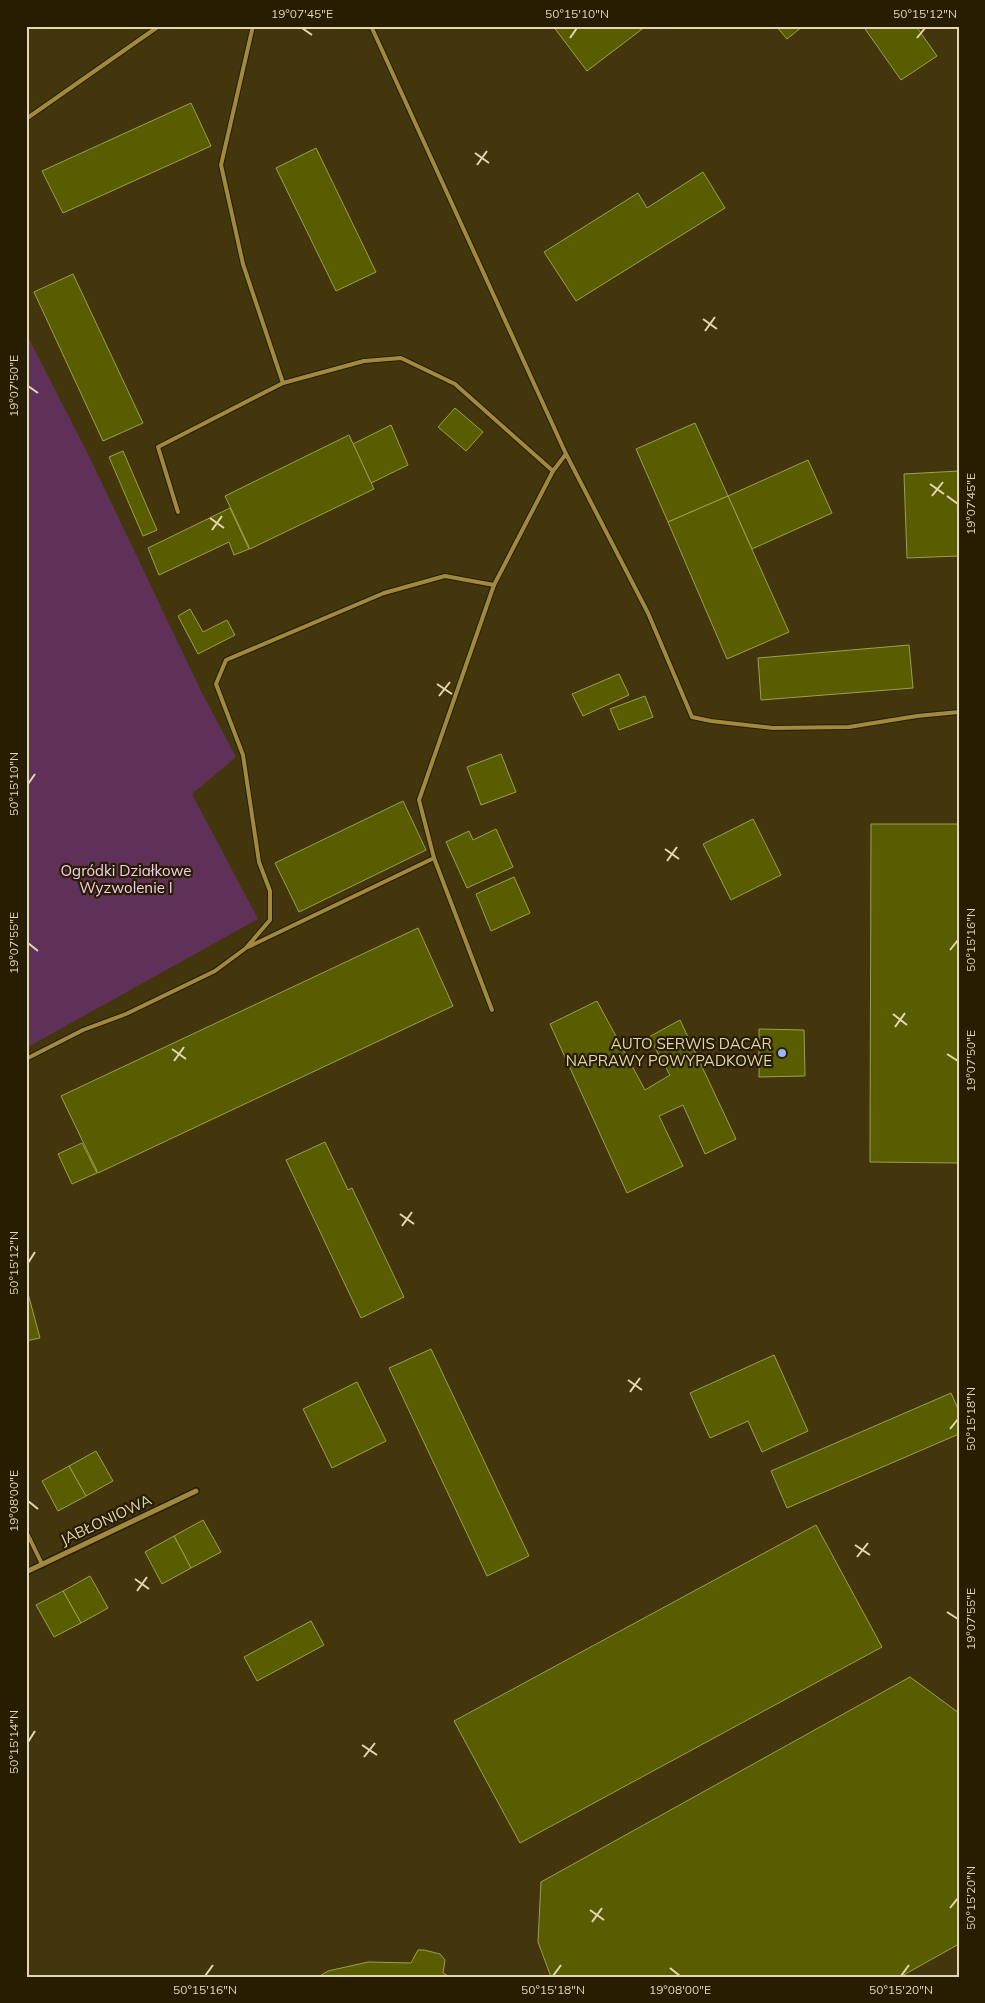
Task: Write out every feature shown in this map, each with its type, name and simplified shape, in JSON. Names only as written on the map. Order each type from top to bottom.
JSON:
[{"type":"street","name":"JABŁONIOWA","points":[[26,1572],[196,1492]]},
{"type":"lane","points":[[26,119],[159,26]]},
{"type":"lane","points":[[253,26],[221,164],[244,264],[282,383]]},
{"type":"lane","points":[[371,26],[566,454],[648,613],[692,717],[773,728],[849,727],[917,716],[959,712]]},
{"type":"lane","points":[[178,512],[158,447],[282,383],[364,361],[401,358],[455,384],[553,471]]},
{"type":"lane","points":[[492,1010],[434,858],[419,800],[494,585],[553,471],[566,454]]},
{"type":"lane","points":[[246,948],[270,920],[270,891],[259,862],[243,755],[216,684],[226,660],[384,593],[445,576],[494,585]]},
{"type":"lane","points":[[26,1059],[83,1030],[126,1014],[180,989],[215,971],[246,948],[434,858]]},
{"type":"lane","points":[[26,1531],[42,1564]]},
{"type":"green space","name":"Ogródki Działkowe Wyzwolenie I","points":[[26,333],[89,456],[201,691],[236,757],[192,794],[258,919],[26,1048]]},
{"type":"building","points":[[553,26],[646,26],[587,71]]},
{"type":"building","points":[[776,26],[803,26],[787,39]]},
{"type":"building","points":[[863,26],[916,26],[937,56],[901,80]]},
{"type":"building","points":[[191,103],[211,146],[63,213],[42,171]]},
{"type":"building","points":[[316,148],[376,272],[336,291],[276,168]]},
{"type":"building","points":[[703,172],[725,208],[576,301],[544,252],[638,193],[647,208]]},
{"type":"building","points":[[73,274],[143,423],[103,441],[34,292]]},
{"type":"building","points":[[455,408],[483,432],[466,451],[438,427]]},
{"type":"building","points":[[695,423],[728,496],[668,522],[636,449]]},
{"type":"building","points":[[391,425],[408,465],[371,483],[353,444]]},
{"type":"building","points":[[349,435],[374,489],[250,549],[225,496]]},
{"type":"building","points":[[123,451],[157,530],[143,536],[109,457]]},
{"type":"building","points":[[808,460],[832,513],[752,549],[728,496]]},
{"type":"building","points":[[959,471],[959,556],[907,558],[904,474]]},
{"type":"building","points":[[728,496],[789,632],[727,659],[668,522]]},
{"type":"building","points":[[230,508],[249,549],[234,555],[229,542],[159,575],[148,548]]},
{"type":"building","points":[[190,609],[203,632],[227,620],[235,635],[198,654],[178,616]]},
{"type":"building","points":[[909,645],[913,688],[761,700],[758,658]]},
{"type":"building","points":[[619,674],[629,695],[583,716],[572,694]]},
{"type":"building","points":[[645,696],[653,717],[619,730],[610,709]]},
{"type":"building","points":[[501,754],[516,792],[481,805],[467,767]]},
{"type":"building","points":[[403,801],[426,850],[299,912],[275,863]]},
{"type":"building","points":[[753,819],[781,875],[731,900],[703,844]]},
{"type":"building","points":[[871,824],[959,824],[959,1163],[870,1162]]},
{"type":"building","points":[[496,829],[513,867],[467,888],[446,842],[469,831],[473,840]]},
{"type":"building","points":[[514,877],[530,913],[491,931],[476,894]]},
{"type":"building","points":[[418,928],[453,1006],[98,1173],[61,1096]]},
{"type":"building","points":[[597,1001],[645,1090],[670,1075],[649,1037],[680,1020],[736,1139],[705,1154],[683,1105],[659,1116],[683,1166],[627,1193],[550,1024]]},
{"type":"building","name":"AUTO SERWIS DACAR NAPRAWY POWYPADKOWE","points":[[759,1029],[804,1030],[805,1076],[759,1077]]},
{"type":"building","points":[[325,1142],[348,1190],[352,1188],[404,1297],[361,1318],[286,1160]]},
{"type":"building","points":[[82,1143],[97,1173],[72,1184],[58,1154]]},
{"type":"building","points":[[26,1286],[40,1338],[26,1341]]},
{"type":"building","points":[[431,1349],[529,1556],[487,1576],[389,1368]]},
{"type":"building","points":[[774,1355],[808,1431],[762,1452],[748,1421],[710,1438],[690,1393]]},
{"type":"building","points":[[357,1382],[386,1441],[332,1468],[303,1409]]},
{"type":"building","points":[[951,1393],[959,1411],[959,1434],[787,1508],[771,1471]]},
{"type":"building","points":[[96,1451],[113,1481],[86,1496],[69,1466]]},
{"type":"building","points":[[69,1466],[86,1496],[58,1511],[42,1481]]},
{"type":"building","points":[[203,1520],[221,1552],[191,1568],[174,1536]]},
{"type":"building","points":[[816,1525],[882,1647],[520,1843],[454,1721]]},
{"type":"building","points":[[174,1536],[191,1568],[162,1584],[145,1552]]},
{"type":"building","points":[[90,1576],[108,1608],[81,1623],[63,1591]]},
{"type":"building","points":[[63,1591],[81,1623],[54,1637],[36,1605]]},
{"type":"building","points":[[311,1621],[324,1645],[257,1681],[244,1657]]},
{"type":"building","points":[[910,1677],[959,1713],[959,1944],[900,1977],[551,1977],[538,1942],[541,1882]]},
{"type":"building","points":[[418,1950],[440,1954],[445,1960],[443,1973],[450,1977],[318,1977],[328,1971],[368,1962],[411,1963]]},
{"type":"place","name":"AUTO SERWIS DACAR NAPRAWY POWYPADKOWE","points":[[782,1053]]}]
